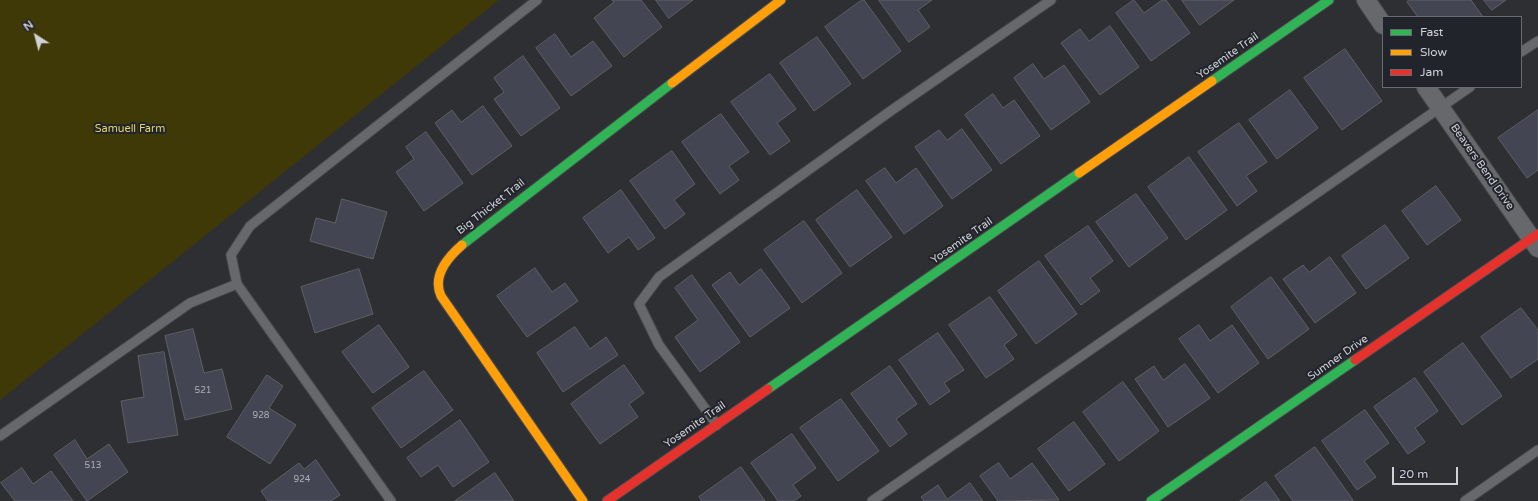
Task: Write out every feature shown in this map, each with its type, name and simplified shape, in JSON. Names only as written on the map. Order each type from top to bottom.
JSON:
[{"type":"street","name":"Big Thicket Trail","points":[[583,501],[448,309],[439,291],[439,273],[452,253],[474,234],[781,0]]},
{"type":"street","name":"Yosemite Trail","points":[[607,501],[1329,0]]},
{"type":"street","points":[[1366,0],[1382,24]]},
{"type":"street","name":"Beavers Bend Drive","points":[[1427,88],[1536,240]]},
{"type":"street","name":"Sumner Drive","points":[[1151,501],[1536,240]]},
{"type":"lane","points":[[391,501],[237,284],[231,255],[250,226],[537,0]]},
{"type":"lane","points":[[717,425],[660,345],[638,304],[659,277],[892,110],[1051,0]]},
{"type":"lane","points":[[1522,51],[1538,41]]},
{"type":"lane","points":[[872,501],[1468,88]]},
{"type":"lane","points":[[0,436],[190,303],[237,284]]},
{"type":"lane","points":[[1465,501],[1538,450]]},
{"type":"green space","name":"Samuell Farm","points":[[0,0],[499,0],[0,400]]},
{"type":"building","points":[[612,0],[641,0],[662,27],[624,57],[594,18],[614,2]]},
{"type":"building","points":[[656,0],[693,0],[669,18]]},
{"type":"building","points":[[864,0],[901,51],[863,79],[825,27]]},
{"type":"building","points":[[879,0],[932,0],[918,10],[930,27],[909,42]]},
{"type":"building","points":[[1134,0],[1144,13],[1162,0],[1166,0],[1190,33],[1151,61],[1116,13]]},
{"type":"building","points":[[1182,0],[1234,0],[1200,25]]},
{"type":"building","points":[[1410,0],[1471,0],[1482,16],[1417,16],[1407,2]]},
{"type":"building","points":[[1484,0],[1506,0],[1492,10]]},
{"type":"building","points":[[1110,26],[1139,67],[1100,95],[1061,43],[1080,29],[1089,41]]},
{"type":"building","points":[[555,34],[571,57],[593,41],[612,66],[571,96],[536,48]]},
{"type":"building","points":[[817,37],[851,84],[814,111],[780,63]]},
{"type":"building","points":[[1345,49],[1382,101],[1342,130],[1304,78]]},
{"type":"building","points":[[523,56],[560,108],[521,136],[494,99],[504,92],[494,78]]},
{"type":"building","points":[[1033,64],[1044,79],[1064,65],[1090,102],[1051,130],[1014,78]]},
{"type":"building","points":[[770,74],[796,109],[777,123],[790,141],[770,155],[731,102]]},
{"type":"building","points":[[1290,90],[1318,128],[1277,159],[1249,120]]},
{"type":"building","points":[[993,94],[1003,108],[1014,100],[1040,136],[1001,164],[965,115]]},
{"type":"building","points":[[483,106],[512,146],[472,175],[435,123],[452,110],[461,122]]},
{"type":"building","points":[[1538,110],[1538,170],[1527,178],[1498,138]]},
{"type":"building","points":[[721,114],[749,152],[729,166],[739,180],[720,194],[682,142]]},
{"type":"building","points":[[1239,123],[1267,162],[1246,176],[1257,191],[1237,206],[1198,152]]},
{"type":"building","points":[[962,129],[992,170],[952,199],[915,147],[939,130],[947,140]]},
{"type":"building","points":[[426,132],[463,183],[424,211],[396,172],[414,159],[406,147]]},
{"type":"building","points":[[672,151],[695,184],[674,200],[685,214],[665,229],[630,181]]},
{"type":"building","points":[[1189,157],[1227,210],[1186,240],[1148,187]]},
{"type":"building","points":[[885,168],[896,183],[916,168],[943,206],[904,234],[866,181]]},
{"type":"building","points":[[1436,186],[1461,220],[1427,245],[1402,211]]},
{"type":"building","points":[[621,190],[655,238],[638,250],[629,237],[608,253],[583,218]]},
{"type":"building","points":[[857,190],[892,237],[850,267],[816,220]]},
{"type":"building","points":[[1136,194],[1168,238],[1129,267],[1096,222]]},
{"type":"building","points":[[342,199],[387,212],[373,259],[310,241],[316,218],[335,223]]},
{"type":"building","points":[[804,221],[842,273],[802,303],[764,250]]},
{"type":"building","points":[[1385,225],[1409,258],[1366,289],[1342,256]]},
{"type":"building","points":[[1088,226],[1113,261],[1090,278],[1100,291],[1081,305],[1045,256]]},
{"type":"building","points":[[1330,257],[1356,293],[1315,323],[1283,279],[1303,265],[1309,272]]},
{"type":"building","points":[[1039,261],[1077,314],[1036,344],[998,291]]},
{"type":"building","points":[[535,268],[552,292],[565,283],[578,301],[527,337],[497,296]]},
{"type":"building","points":[[359,269],[373,314],[315,333],[301,287]]},
{"type":"building","points":[[761,269],[790,308],[750,337],[712,285],[730,272],[739,285]]},
{"type":"building","points":[[692,275],[740,342],[700,372],[675,337],[698,320],[675,288]]},
{"type":"building","points":[[1271,277],[1309,329],[1268,359],[1231,307]]},
{"type":"building","points":[[990,297],[1017,335],[1004,345],[1014,359],[986,378],[949,325]]},
{"type":"building","points":[[1521,308],[1538,330],[1538,359],[1511,378],[1481,337]]},
{"type":"building","points":[[379,325],[409,367],[373,393],[342,352]]},
{"type":"building","points":[[1199,325],[1210,341],[1232,325],[1259,363],[1218,393],[1179,339]]},
{"type":"building","points":[[575,327],[590,349],[606,337],[618,355],[563,392],[537,353]]},
{"type":"building","points":[[193,329],[204,373],[222,369],[232,409],[185,420],[165,336]]},
{"type":"building","points":[[938,333],[964,370],[944,383],[950,391],[930,405],[899,360]]},
{"type":"building","points":[[1463,343],[1502,396],[1462,425],[1424,372]]},
{"type":"building","points":[[164,352],[178,435],[128,443],[121,401],[144,397],[138,356]]},
{"type":"building","points":[[1185,364],[1210,398],[1168,427],[1135,379],[1154,366],[1163,380]]},
{"type":"building","points":[[624,365],[644,393],[629,404],[638,417],[600,444],[571,404]]},
{"type":"building","points":[[890,366],[917,404],[896,419],[907,434],[890,447],[851,394]]},
{"type":"building","points":[[424,371],[453,410],[401,448],[372,408]]},
{"type":"building","points":[[267,375],[283,386],[269,408],[296,425],[270,464],[227,437]]},
{"type":"building","points":[[1415,378],[1438,411],[1415,428],[1425,442],[1408,454],[1374,407]]},
{"type":"building","points":[[1123,382],[1159,431],[1119,461],[1083,412]]},
{"type":"building","points":[[841,399],[879,451],[838,481],[800,428]]},
{"type":"building","points":[[1365,410],[1389,443],[1364,461],[1376,477],[1357,490],[1322,441]]},
{"type":"building","points":[[460,420],[489,462],[453,487],[438,465],[421,477],[407,458]]},
{"type":"building","points":[[1074,422],[1105,464],[1069,491],[1038,449]]},
{"type":"building","points":[[792,434],[816,468],[793,485],[801,496],[794,501],[778,501],[751,463]]},
{"type":"building","points":[[75,440],[87,459],[109,444],[128,472],[87,501],[54,455]]},
{"type":"building","points":[[1315,447],[1353,500],[1293,501],[1275,476]]},
{"type":"building","points":[[316,460],[340,495],[331,501],[268,501],[261,491],[299,463],[304,469]]},
{"type":"building","points":[[999,463],[1010,479],[1032,463],[1059,500],[998,501],[980,476]]},
{"type":"building","points":[[741,467],[765,501],[702,501],[699,497]]},
{"type":"building","points":[[22,468],[33,484],[51,471],[73,501],[15,501],[1,483]]},
{"type":"building","points":[[495,473],[514,501],[455,501]]},
{"type":"building","points":[[1266,482],[1280,501],[1240,501]]},
{"type":"building","points":[[970,483],[983,501],[924,501],[921,497],[938,485],[947,499]]},
{"type":"traffic: fast","points":[[1212,81],[1329,0]]},
{"type":"traffic: fast","points":[[462,245],[672,83]]},
{"type":"traffic: fast","points":[[768,389],[1079,173]]},
{"type":"traffic: fast","points":[[1151,501],[1355,360]]},
{"type":"traffic: slow","points":[[672,83],[781,0]]},
{"type":"traffic: slow","points":[[1079,173],[1212,81]]},
{"type":"traffic: slow","points":[[462,245],[442,268],[438,281],[441,296],[583,501]]},
{"type":"traffic: jam","points":[[1355,360],[1538,234]]},
{"type":"traffic: jam","points":[[607,501],[768,389]]}]
